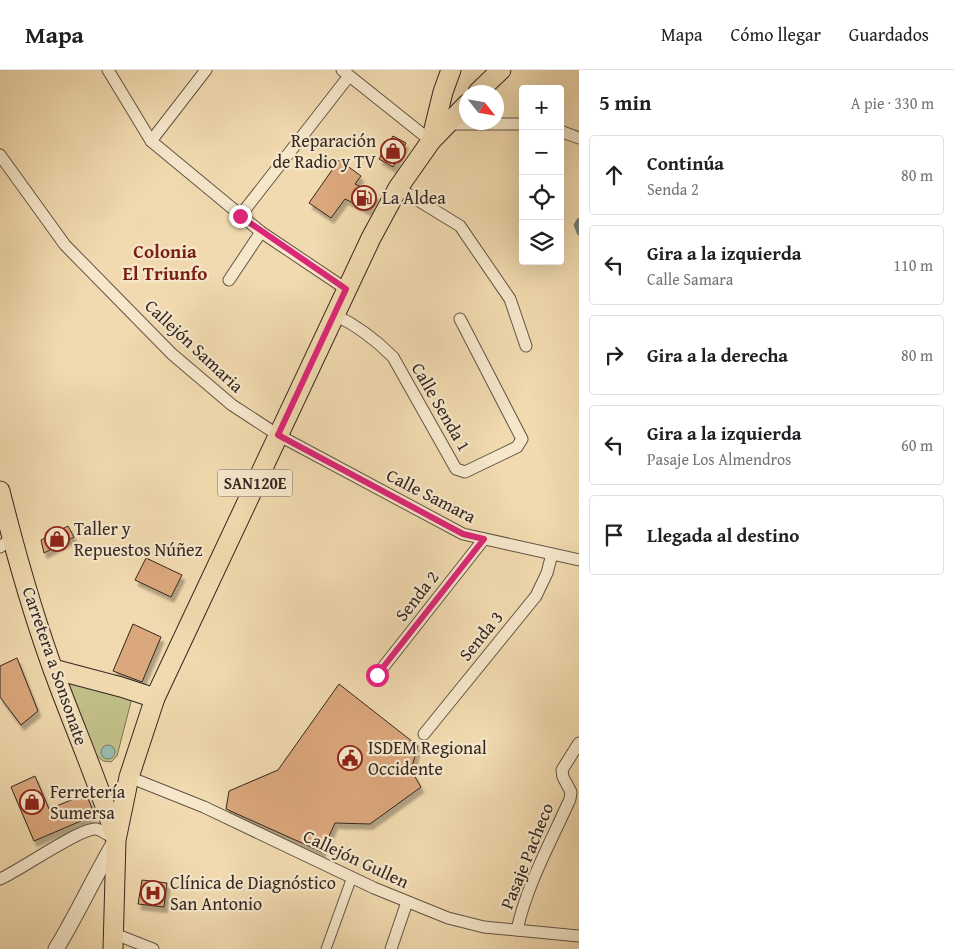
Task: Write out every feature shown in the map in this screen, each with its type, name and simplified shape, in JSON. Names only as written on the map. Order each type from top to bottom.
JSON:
[{"type":"main road","name":"SAN120E","points":[[431,141],[443,92],[451,70]]},
{"type":"main road","points":[[485,85],[501,70]]},
{"type":"main road","name":"SAN120E","points":[[116,840],[129,777],[155,698],[346,289],[398,188],[431,141],[459,111]]},
{"type":"main road","name":"Carretera a Sonsonate","points":[[0,491],[6,543],[103,798],[116,840]]},
{"type":"main road","points":[[53,669],[155,698]]},
{"type":"main road","points":[[114,942],[116,840]]},
{"type":"street","points":[[108,70],[151,142],[261,232],[346,289]]},
{"type":"street","points":[[151,142],[206,70]]},
{"type":"street","points":[[240,216],[346,73],[431,141]]},
{"type":"street","points":[[447,124],[519,124]]},
{"type":"street","points":[[564,132],[579,137]]},
{"type":"street","name":"Callejón Samaria","points":[[0,155],[65,245],[172,354],[232,405],[278,435]]},
{"type":"street","points":[[398,188],[460,226],[510,299],[526,346]]},
{"type":"street","points":[[229,280],[261,232]]},
{"type":"street","name":"Calle Senda 1","points":[[335,315],[355,324],[378,342],[392,357],[456,469],[465,472],[518,447],[522,439],[460,319]]},
{"type":"street","name":"Calle Samara","points":[[278,435],[463,534],[579,560]]},
{"type":"street","name":"Senda 2","points":[[377,675],[484,539]]},
{"type":"street","name":"Senda 3","points":[[424,734],[536,596],[547,573],[552,554]]},
{"type":"street","name":"Pasaje Pacheco","points":[[517,930],[528,892],[570,799],[571,792],[563,777],[562,770],[579,743]]},
{"type":"street","name":"Callejón Gullen","points":[[129,777],[204,807],[352,877],[448,918],[466,924],[579,936]]},
{"type":"street","points":[[0,879],[33,862],[69,838],[89,830],[96,829],[116,840],[56,949]]},
{"type":"street","points":[[326,949],[352,877]]},
{"type":"street","points":[[391,949],[407,902]]},
{"type":"street","points":[[114,942],[153,949]]},
{"type":"shaded area","points":[[72,682],[133,694],[117,756],[111,762],[103,761],[96,755],[71,692],[69,685]]},
{"type":"shaded area","points":[[105,745],[111,745],[115,752],[111,759],[105,759],[101,755],[101,749]]},
{"type":"building","name":"Reparación de Radio y TV","points":[[393,136],[406,143],[393,167],[379,159]]},
{"type":"building","points":[[339,160],[361,176],[355,184],[376,194],[368,210],[345,199],[331,218],[309,203]]},
{"type":"building","name":"Taller y Repuestos Núñez","points":[[68,526],[74,537],[44,553],[41,540]]},
{"type":"building","points":[[146,558],[182,575],[171,597],[135,580]]},
{"type":"building","points":[[133,624],[161,637],[142,682],[113,671]]},
{"type":"building","points":[[17,658],[38,711],[21,725],[0,697],[0,666]]},
{"type":"building","name":"ISDEM Regional Occidente","points":[[339,684],[418,746],[411,770],[421,787],[370,824],[335,823],[322,852],[226,809],[229,791],[278,770]]},
{"type":"building","name":"Ferretería Sumersa","points":[[35,776],[49,809],[86,794],[95,815],[34,841],[11,787]]},
{"type":"building","name":"Clínica de Diagnóstico San Antonio","points":[[142,880],[167,883],[164,907],[138,904]]},
{"type":"waterway","points":[[579,220],[576,225],[579,233]]},
{"type":"place","name":"Reparación de Radio y TV","points":[[393,151]]},
{"type":"place","name":"La Aldea","points":[[364,198]]},
{"type":"place","name":"Taller y Repuestos Núñez","points":[[57,539]]},
{"type":"place","name":"ISDEM Regional Occidente","points":[[350,758]]},
{"type":"place","name":"Ferretería Sumersa","points":[[32,802]]},
{"type":"place","name":"Clínica de Diagnóstico San Antonio","points":[[153,893]]},
{"type":"district","name":"Colonia El Triunfo","points":[[165,262]]},
{"type":"route","points":[[240,216],[346,289],[278,435],[463,534],[484,539],[377,675]]}]
